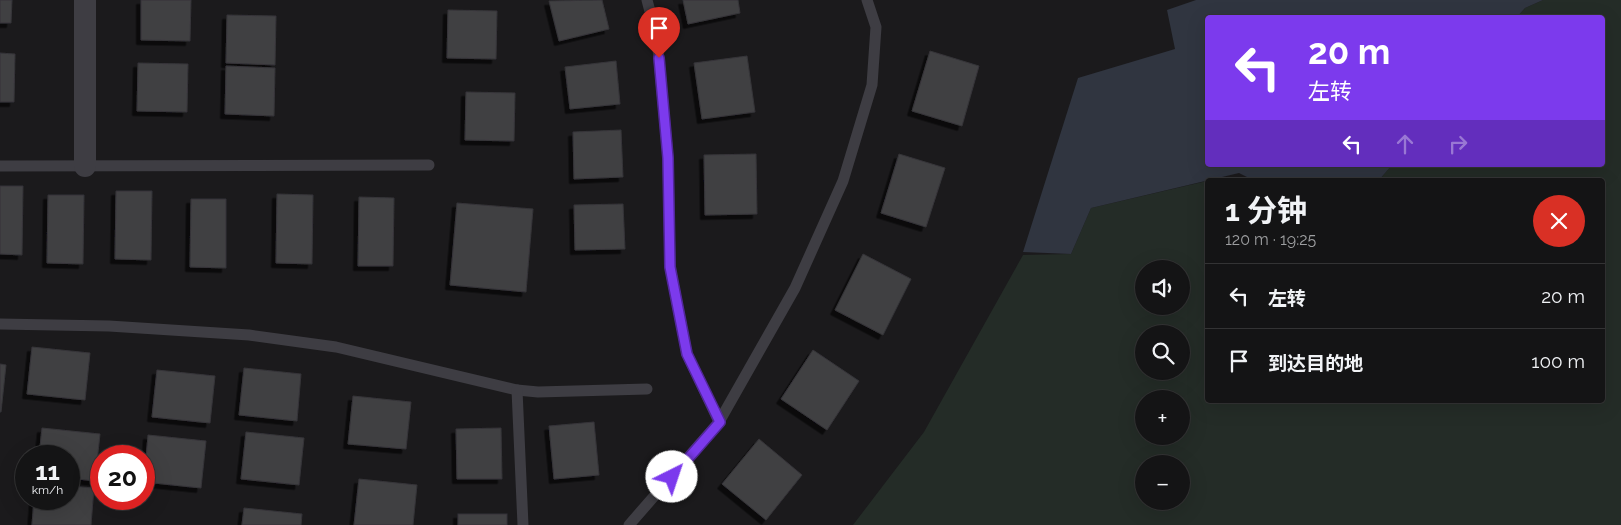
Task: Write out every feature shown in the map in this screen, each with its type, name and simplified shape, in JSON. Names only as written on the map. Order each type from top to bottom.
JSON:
[{"type":"street","points":[[84,166],[85,0]]},
{"type":"lane","points":[[647,0],[657,38],[668,158],[670,267],[687,354],[720,422]]},
{"type":"lane","points":[[629,525],[720,422],[795,288],[843,181],[872,85],[876,27],[867,0]]},
{"type":"lane","points":[[0,166],[429,165]]},
{"type":"lane","points":[[0,324],[109,326],[258,336],[336,347],[517,390],[538,392],[647,389]]},
{"type":"lane","points":[[517,390],[523,525]]},
{"type":"shaded area","points":[[1196,0],[1543,0],[1525,8],[1519,15],[1205,15],[1205,167],[1390,167],[1381,178],[1249,178],[1239,173],[1218,178],[1205,178],[1205,181],[1091,208],[1071,254],[1023,252],[1078,78],[1175,49],[1167,10]]},
{"type":"shaded area","points":[[1543,0],[1621,0],[1621,525],[853,525],[924,432],[1023,255],[1071,254],[1091,208],[1205,181],[1205,403],[1605,403],[1605,178],[1381,178],[1390,167],[1605,167],[1605,15],[1519,15],[1525,8]]},
{"type":"building","points":[[0,0],[12,0],[11,23],[0,23]]},
{"type":"building","points":[[141,0],[191,0],[190,41],[141,40]]},
{"type":"building","points":[[602,0],[609,29],[559,41],[549,1]]},
{"type":"building","points":[[683,0],[738,0],[740,13],[688,24]]},
{"type":"building","points":[[448,10],[497,11],[496,59],[447,58]]},
{"type":"building","points":[[227,15],[276,16],[275,65],[226,63]]},
{"type":"building","points":[[930,51],[979,66],[962,126],[912,111]]},
{"type":"building","points":[[0,53],[15,54],[14,102],[0,102]]},
{"type":"building","points":[[747,56],[755,112],[702,119],[694,63]]},
{"type":"building","points":[[616,61],[620,104],[570,109],[565,67]]},
{"type":"building","points":[[138,63],[188,64],[187,112],[137,111]]},
{"type":"building","points":[[226,66],[275,68],[274,116],[225,114]]},
{"type":"building","points":[[466,92],[515,93],[514,141],[465,140]]},
{"type":"building","points":[[621,130],[623,177],[574,179],[573,132]]},
{"type":"building","points":[[756,154],[757,214],[705,215],[704,155]]},
{"type":"building","points":[[899,154],[945,168],[926,227],[881,213]]},
{"type":"building","points":[[0,186],[23,186],[22,255],[0,254]]},
{"type":"building","points":[[116,191],[152,191],[151,260],[115,259]]},
{"type":"building","points":[[277,194],[313,195],[312,264],[276,263]]},
{"type":"building","points":[[48,195],[84,195],[83,264],[47,263]]},
{"type":"building","points":[[359,197],[394,198],[393,266],[358,266]]},
{"type":"building","points":[[191,199],[226,199],[226,268],[190,267]]},
{"type":"building","points":[[457,203],[533,209],[526,292],[450,285]]},
{"type":"building","points":[[623,204],[625,249],[575,250],[574,205]]},
{"type":"building","points":[[863,254],[911,279],[883,335],[835,310]]},
{"type":"building","points":[[32,347],[90,353],[85,400],[27,394]]},
{"type":"building","points":[[813,350],[859,381],[827,430],[781,399]]},
{"type":"building","points":[[0,364],[6,365],[1,412],[0,412]]},
{"type":"building","points":[[244,368],[301,374],[297,421],[239,415]]},
{"type":"building","points":[[157,370],[215,376],[210,423],[152,417]]},
{"type":"building","points":[[353,396],[411,402],[406,449],[348,444]]},
{"type":"building","points":[[594,422],[599,475],[554,479],[549,426]]},
{"type":"building","points":[[42,428],[100,434],[99,445],[90,445],[90,480],[80,479],[80,445],[40,445]]},
{"type":"building","points":[[501,428],[502,479],[457,479],[456,429]]},
{"type":"building","points":[[246,432],[304,438],[299,485],[241,479]]},
{"type":"building","points":[[148,435],[206,441],[201,488],[155,483],[155,445],[147,445]]},
{"type":"building","points":[[759,439],[802,475],[766,520],[722,484]]},
{"type":"building","points":[[359,479],[417,485],[413,525],[354,525]]},
{"type":"building","points":[[80,487],[90,488],[90,510],[92,510],[91,525],[32,525],[33,510],[80,510]]},
{"type":"building","points":[[244,508],[302,514],[301,525],[242,525]]},
{"type":"building","points":[[458,514],[507,514],[507,525],[458,525]]},
{"type":"route","points":[[659,58],[668,158],[670,267],[687,354],[720,422],[672,477]]}]
